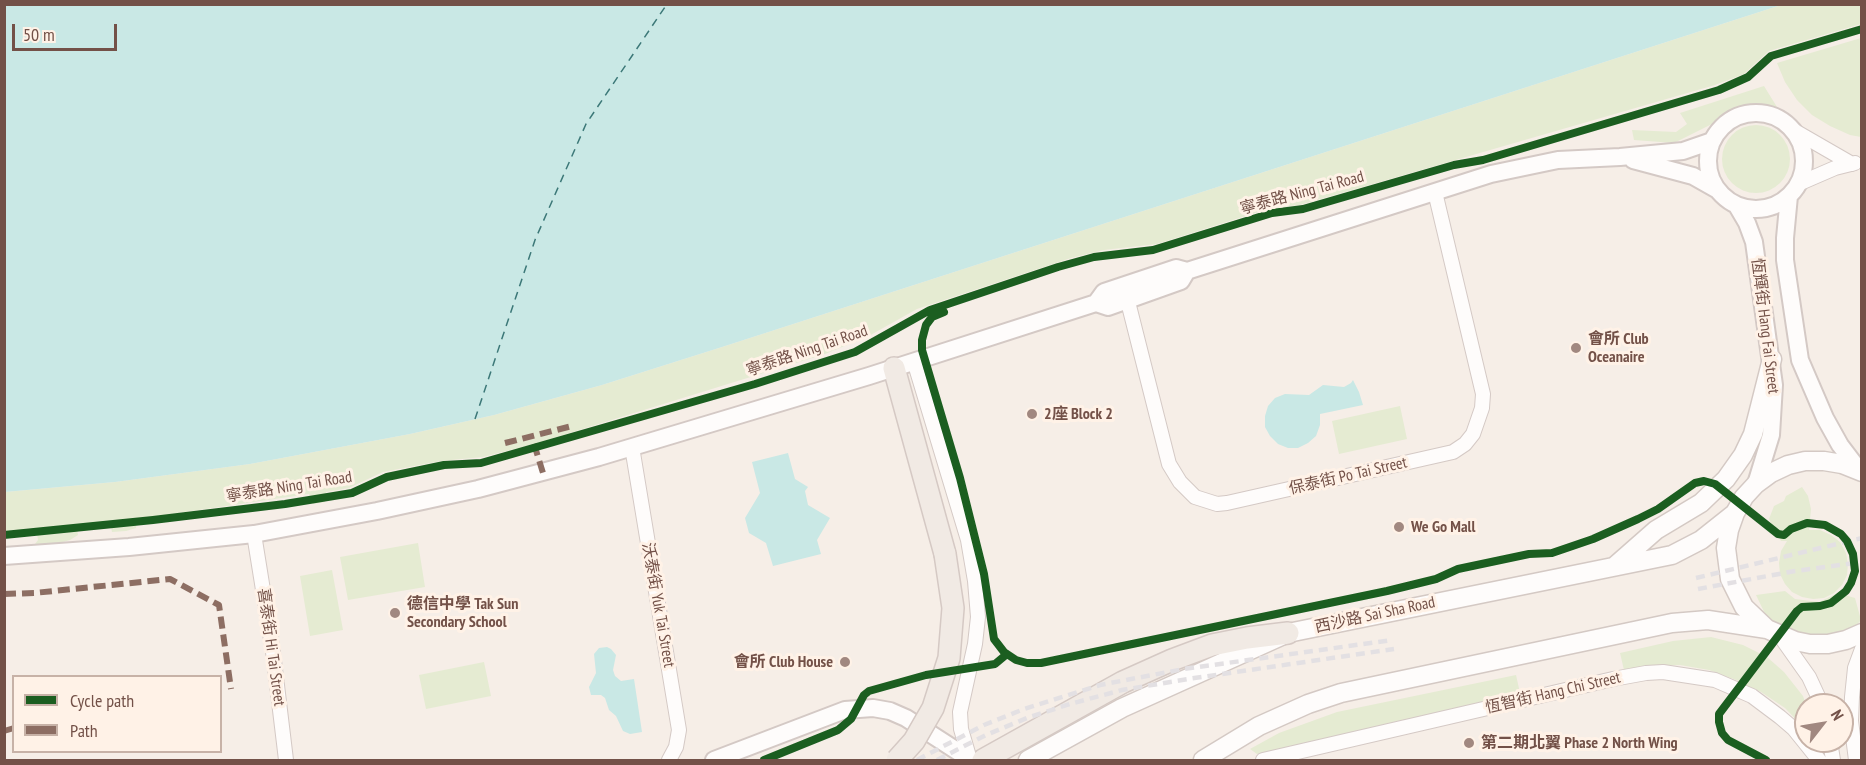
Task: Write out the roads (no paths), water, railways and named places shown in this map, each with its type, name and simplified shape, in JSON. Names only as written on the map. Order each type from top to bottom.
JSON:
[{"type":"main road","points":[[1614,567],[1656,530],[1701,503],[1726,479],[1743,455],[1753,434],[1772,359]]},
{"type":"main road","points":[[894,368],[945,554],[953,608],[949,658],[933,708],[914,741],[897,760]]},
{"type":"main road","points":[[1773,632],[1744,607],[1730,579],[1726,548],[1735,513],[1744,497],[1756,484],[1779,469],[1805,461],[1824,461],[1842,464],[1860,471]]},
{"type":"main road","name":"西沙路 Sai Sha Road","points":[[1288,633],[1568,574],[1672,555],[1701,540],[1735,513]]},
{"type":"main road","points":[[1203,760],[1259,726],[1308,704],[1341,693],[1672,623],[1708,620],[1773,632],[1810,644],[1828,644],[1862,633]]},
{"type":"main road","points":[[1028,760],[1122,708],[1248,644],[1288,633]]},
{"type":"main road","points":[[983,760],[1123,682],[1212,645],[1248,644]]},
{"type":"street","points":[[1716,189],[1709,175],[1707,159],[1709,142],[1721,126],[1729,120],[1742,114],[1756,112],[1770,114],[1783,121],[1801,142],[1804,156],[1803,171],[1794,190]]},
{"type":"street","points":[[1793,130],[1857,163]]},
{"type":"street","points":[[4,556],[129,548],[254,534],[310,525],[434,499],[543,473],[894,368],[1096,303],[1104,292],[1126,293],[1176,268],[1187,271],[1491,174],[1535,164],[1582,158],[1683,151],[1709,142]]},
{"type":"street","points":[[1620,157],[1693,176],[1716,189],[1737,206],[1750,209],[1764,209],[1778,204],[1794,190],[1835,168],[1857,163]]},
{"type":"street","name":"恆輝街 Hang Fai Street","points":[[1794,190],[1786,217],[1785,260],[1800,360],[1825,418],[1840,445],[1860,471]]},
{"type":"street","name":"保泰街 Po Tai Street","points":[[1126,293],[1169,464],[1179,482],[1195,497],[1217,504],[1227,503],[1452,452],[1473,434],[1482,408],[1483,394],[1435,192]]},
{"type":"street","name":"恆輝街 Hang Fai Street","points":[[1737,206],[1754,242],[1774,385],[1771,435],[1756,484]]},
{"type":"street","points":[[914,361],[968,540],[975,581],[976,638],[960,712],[961,729],[970,760]]},
{"type":"street","name":"沃泰街 Yuk Tai Street","points":[[632,447],[680,730],[676,747],[669,760]]},
{"type":"street","name":"喜泰街 Hi Tai Street","points":[[254,534],[273,652],[286,760]]},
{"type":"street","points":[[1773,632],[1809,676],[1817,693]]},
{"type":"street","points":[[1856,760],[1851,722],[1852,697],[1855,668],[1862,649]]},
{"type":"street","name":"恆智街 Hang Chi Street","points":[[1263,760],[1613,679],[1664,672],[1715,680],[1752,696],[1794,729],[1819,760]]},
{"type":"street","points":[[714,760],[836,713],[857,708],[881,710],[906,718],[970,760]]},
{"type":"water","points":[[5,4],[1781,5],[722,347],[602,385],[494,415],[410,434],[250,464],[115,482],[5,492]]},
{"type":"water","points":[[1353,380],[1363,405],[1320,414],[1320,425],[1316,436],[1308,443],[1298,448],[1288,448],[1278,444],[1270,436],[1265,427],[1265,416],[1268,406],[1275,398],[1285,394],[1309,395],[1323,385],[1344,387]]},
{"type":"water","points":[[788,453],[795,479],[808,487],[805,491],[808,505],[830,518],[817,540],[821,554],[773,566],[766,543],[749,533],[745,518],[760,493],[752,462]]},
{"type":"water","points":[[607,647],[616,655],[613,670],[615,676],[621,681],[634,679],[642,732],[630,734],[623,731],[616,716],[609,710],[605,698],[601,695],[591,695],[589,687],[596,673],[594,654],[599,648]]},
{"type":"railway","points":[[1696,578],[1862,538]]},
{"type":"railway","points":[[1698,589],[1795,571],[1862,562]]},
{"type":"railway","points":[[917,760],[984,725],[1024,709],[1100,685],[1184,669],[1392,640]]},
{"type":"railway","points":[[937,760],[986,735],[1027,718],[1122,690],[1394,649]]},
{"type":"place","name":"會所 Club Oceanaire","points":[[1576,348]]},
{"type":"place","name":"2座 Block 2","points":[[1032,414]]},
{"type":"place","name":"We Go Mall","points":[[1399,527]]},
{"type":"place","name":"德信中學 Tak Sun Secondary School","points":[[395,613]]},
{"type":"place","name":"會所 Club House","points":[[845,662]]},
{"type":"place","name":"第二期北翼 Phase 2 North Wing","points":[[1469,743]]}]
